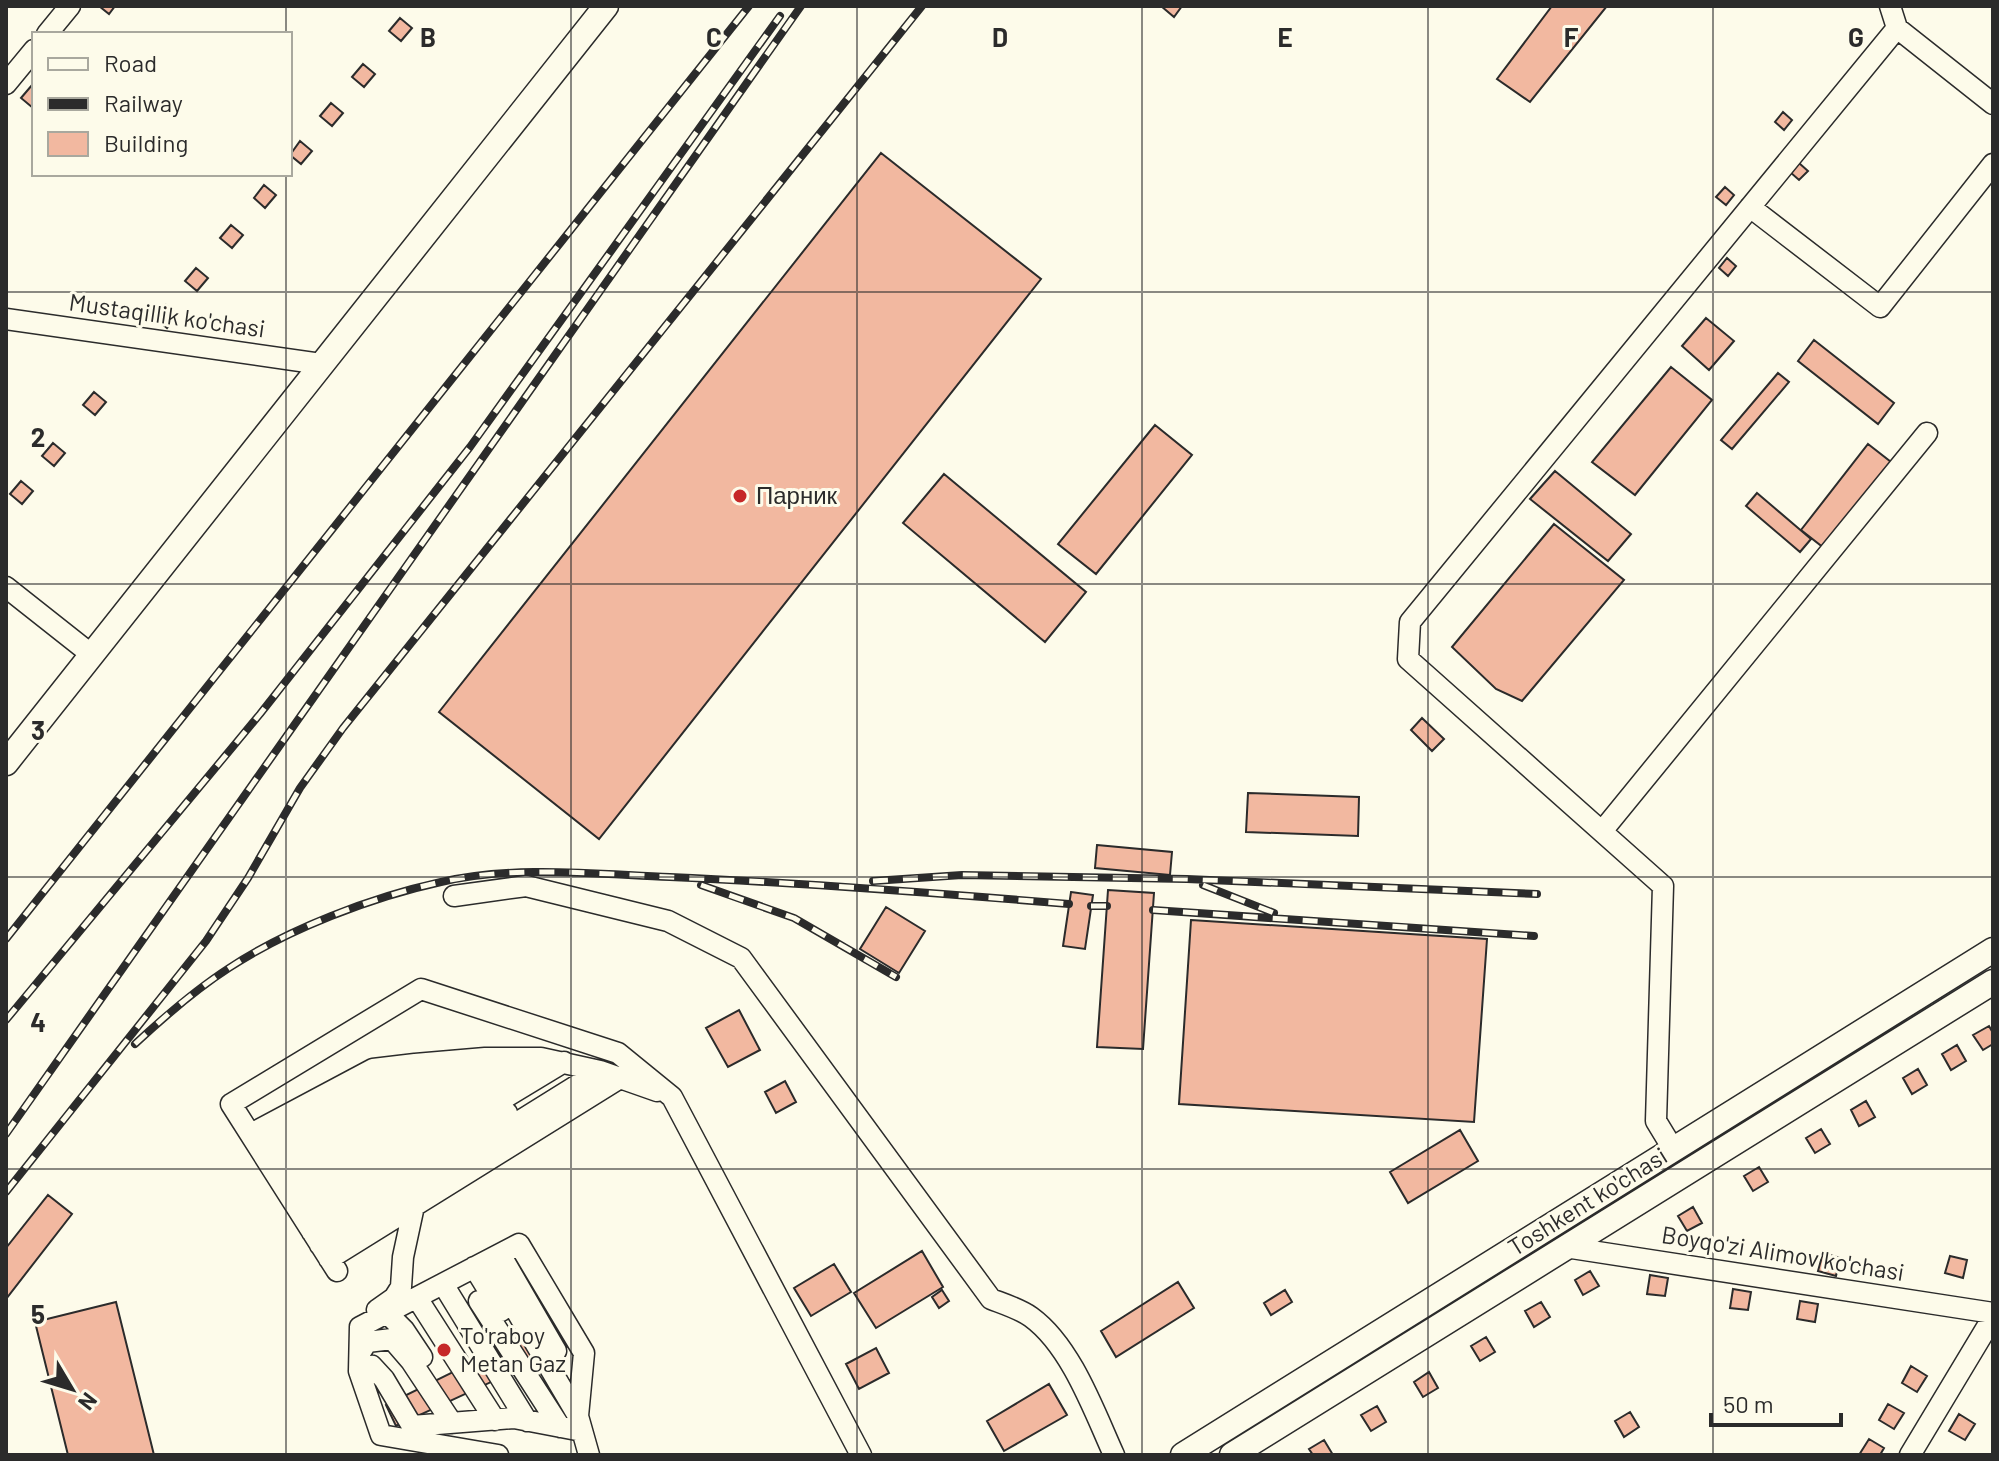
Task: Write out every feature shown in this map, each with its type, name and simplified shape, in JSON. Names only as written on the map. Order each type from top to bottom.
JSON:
[{"type":"main road","points":[[6,763],[606,6]]},
{"type":"main road","name":"Toshkent ko'chasi","points":[[1183,1455],[1993,950]]},
{"type":"main road","name":"Toshkent ko'chasi","points":[[1232,1455],[1993,982]]},
{"type":"street","points":[[49,32],[70,6]]},
{"type":"street","points":[[1890,6],[1897,28],[1993,104]]},
{"type":"street","points":[[1673,1149],[1656,1121],[1663,886],[1408,659],[1410,622],[1897,28]]},
{"type":"street","points":[[6,84],[32,52]]},
{"type":"street","points":[[1750,207],[1880,307],[1993,164]]},
{"type":"street","name":"Mustaqillik ko'chasi","points":[[6,319],[321,364]]},
{"type":"street","points":[[1603,830],[1927,433]]},
{"type":"street","points":[[6,587],[92,655]]},
{"type":"street","points":[[454,896],[526,886],[668,921],[741,958],[991,1299],[1031,1316],[1055,1342],[1081,1383],[1114,1455]]},
{"type":"street","points":[[295,1204],[231,1104],[421,989],[618,1053],[672,1097],[861,1455]]},
{"type":"street","points":[[295,1204],[485,1058]]},
{"type":"street","points":[[295,1204],[415,1064],[485,1058],[541,1058],[620,1078],[672,1097]]},
{"type":"street","points":[[295,1204],[541,1058]]},
{"type":"street","points":[[295,1204],[511,1059]]},
{"type":"street","points":[[295,1204],[450,1060]]},
{"type":"street","points":[[295,1204],[582,1067]]},
{"type":"street","points":[[295,1204],[582,1067]]},
{"type":"street","points":[[295,1204],[414,1206],[620,1078]]},
{"type":"street","points":[[360,1327],[394,1298],[401,1287],[403,1257],[414,1206]]},
{"type":"street","name":"Boyqo'zi Alimov ko'chasi","points":[[1565,1247],[1993,1315]]},
{"type":"street","points":[[360,1327],[458,1276]]},
{"type":"street","points":[[364,1363],[384,1379],[412,1426],[511,1423],[581,1384],[458,1276]]},
{"type":"street","points":[[458,1276],[511,1423]]},
{"type":"street","points":[[458,1276],[511,1423]]},
{"type":"street","points":[[458,1276],[511,1423]]},
{"type":"street","points":[[458,1276],[511,1423]]},
{"type":"street","points":[[387,1313],[511,1423]]},
{"type":"street","points":[[1910,1455],[1993,1315]]},
{"type":"street","points":[[360,1327],[364,1363],[382,1446]]},
{"type":"street","points":[[364,1363],[367,1342],[392,1339],[411,1361],[511,1423],[589,1455]]},
{"type":"street","points":[[382,1446],[418,1455]]},
{"type":"street","points":[[382,1446],[498,1455]]},
{"type":"building","points":[[99,6],[115,6],[109,14]]},
{"type":"building","points":[[1161,6],[1182,6],[1174,17]]},
{"type":"building","points":[[1552,6],[1607,6],[1530,102],[1497,79]]},
{"type":"building","points":[[400,18],[412,28],[401,41],[389,31]]},
{"type":"building","points":[[363,64],[375,74],[364,87],[352,77]]},
{"type":"building","points":[[32,85],[32,107],[21,98]]},
{"type":"building","points":[[331,103],[343,113],[332,126],[320,116]]},
{"type":"building","points":[[1783,112],[1792,120],[1784,130],[1775,122]]},
{"type":"building","points":[[300,141],[312,151],[301,164],[292,157]]},
{"type":"building","name":"Парник","points":[[881,153],[1041,279],[599,839],[439,712]]},
{"type":"building","points":[[1799,163],[1808,171],[1799,180],[1790,172]]},
{"type":"building","points":[[264,185],[276,195],[265,208],[254,198]]},
{"type":"building","points":[[1725,187],[1734,195],[1726,205],[1716,197]]},
{"type":"building","points":[[231,225],[243,235],[232,248],[220,238]]},
{"type":"building","points":[[1727,258],[1736,266],[1728,276],[1719,268]]},
{"type":"building","points":[[196,268],[208,278],[197,291],[185,281]]},
{"type":"building","points":[[166,305],[178,315],[167,328],[155,318]]},
{"type":"building","points":[[1706,318],[1734,341],[1709,370],[1682,346]]},
{"type":"building","points":[[1814,340],[1894,403],[1878,424],[1798,361]]},
{"type":"building","points":[[1671,367],[1712,400],[1635,495],[1592,462]]},
{"type":"building","points":[[1778,373],[1789,382],[1732,449],[1721,440]]},
{"type":"building","points":[[94,392],[106,402],[95,415],[83,405]]},
{"type":"building","points":[[1155,425],[1192,455],[1096,574],[1058,544]]},
{"type":"building","points":[[53,443],[65,453],[54,466],[42,456]]},
{"type":"building","points":[[1868,444],[1891,462],[1824,548],[1801,530]]},
{"type":"building","points":[[1555,471],[1631,534],[1608,561],[1530,499]]},
{"type":"building","points":[[944,474],[1086,592],[1045,642],[903,523]]},
{"type":"building","points":[[21,481],[33,491],[22,504],[10,494]]},
{"type":"building","points":[[1757,493],[1811,539],[1800,552],[1746,506]]},
{"type":"building","points":[[1554,524],[1624,580],[1522,701],[1496,689],[1452,647]]},
{"type":"building","points":[[1422,718],[1444,739],[1432,751],[1411,730]]},
{"type":"building","points":[[1248,793],[1359,797],[1358,836],[1246,832]]},
{"type":"building","points":[[1097,845],[1172,852],[1170,875],[1095,868]]},
{"type":"building","points":[[1108,890],[1154,893],[1143,1049],[1097,1047]]},
{"type":"building","points":[[1071,892],[1093,895],[1085,949],[1063,946]]},
{"type":"building","points":[[886,907],[925,931],[899,973],[860,949]]},
{"type":"building","points":[[1191,920],[1487,939],[1474,1122],[1179,1104]]},
{"type":"building","points":[[739,1010],[760,1050],[728,1067],[706,1028]]},
{"type":"building","points":[[1989,1026],[1993,1044],[1983,1050],[1973,1035]]},
{"type":"building","points":[[1957,1045],[1966,1061],[1951,1070],[1942,1054]]},
{"type":"building","points":[[1918,1069],[1927,1085],[1912,1094],[1903,1078]]},
{"type":"building","points":[[785,1081],[796,1102],[776,1113],[765,1092]]},
{"type":"building","points":[[1866,1101],[1875,1117],[1859,1126],[1851,1110]]},
{"type":"building","points":[[1821,1129],[1830,1144],[1815,1153],[1806,1138]]},
{"type":"building","points":[[1460,1130],[1478,1161],[1408,1203],[1390,1172]]},
{"type":"building","points":[[1759,1167],[1768,1182],[1753,1191],[1744,1176]]},
{"type":"building","points":[[48,1195],[72,1214],[6,1299],[6,1248]]},
{"type":"building","points":[[1693,1207],[1702,1223],[1687,1231],[1678,1216]]},
{"type":"building","points":[[922,1251],[943,1287],[876,1328],[854,1293]]},
{"type":"building","points":[[1823,1253],[1840,1258],[1836,1276],[1818,1271]]},
{"type":"building","points":[[1950,1256],[1967,1260],[1963,1278],[1945,1273]]},
{"type":"building","points":[[834,1264],[851,1292],[811,1316],[794,1288]]},
{"type":"building","points":[[1590,1271],[1599,1286],[1583,1295],[1575,1280]]},
{"type":"building","points":[[1650,1275],[1668,1278],[1665,1296],[1647,1294]]},
{"type":"building","points":[[1178,1282],[1194,1308],[1116,1357],[1101,1331]]},
{"type":"building","points":[[1733,1289],[1751,1292],[1748,1310],[1730,1308]]},
{"type":"building","points":[[942,1290],[949,1301],[939,1308],[932,1297]]},
{"type":"building","points":[[1285,1290],[1292,1302],[1271,1315],[1264,1303]]},
{"type":"building","points":[[1800,1301],[1818,1304],[1815,1322],[1797,1319]]},
{"type":"building","points":[[116,1302],[154,1455],[68,1455],[35,1322]]},
{"type":"building","points":[[1541,1302],[1550,1317],[1534,1327],[1525,1311]]},
{"type":"building","points":[[571,1314],[584,1339],[396,1426],[386,1405]]},
{"type":"building","points":[[1486,1337],[1495,1352],[1480,1361],[1471,1346]]},
{"type":"building","points":[[876,1348],[889,1373],[859,1389],[846,1364]]},
{"type":"building","points":[[1911,1366],[1927,1376],[1917,1392],[1902,1383]]},
{"type":"building","points":[[1429,1372],[1438,1388],[1423,1397],[1414,1382]]},
{"type":"building","points":[[1049,1384],[1067,1415],[1004,1451],[987,1421]]},
{"type":"building","points":[[1888,1404],[1904,1413],[1894,1429],[1879,1420]]},
{"type":"building","points":[[1377,1406],[1386,1422],[1371,1431],[1361,1415]]},
{"type":"building","points":[[1630,1412],[1639,1427],[1624,1437],[1615,1421]]},
{"type":"building","points":[[1959,1414],[1975,1424],[1965,1440],[1949,1431]]},
{"type":"building","points":[[1869,1439],[1884,1448],[1880,1455],[1859,1455]]},
{"type":"building","points":[[1324,1440],[1333,1455],[1313,1455],[1309,1449]]},
{"type":"railway","points":[[6,939],[749,6]]},
{"type":"railway","points":[[6,1134],[801,6]]},
{"type":"railway","points":[[6,1192],[206,941],[248,878],[300,788],[343,728],[922,6]]},
{"type":"railway","points":[[6,1020],[260,714],[470,447],[780,16]]},
{"type":"railway","points":[[135,1044],[204,985],[277,940],[387,896],[469,877],[526,872],[584,873],[820,885],[1069,904]]},
{"type":"railway","points":[[873,881],[962,875],[1187,879],[1537,894]]},
{"type":"railway","points":[[701,885],[794,918],[896,977]]},
{"type":"railway","points":[[1203,885],[1274,913]]},
{"type":"railway","points":[[1091,906],[1107,906]]},
{"type":"railway","points":[[1153,910],[1534,936]]},
{"type":"place","name":"Парник","points":[[740,496]]},
{"type":"place","name":"To'raboy Metan Gaz","points":[[444,1350]]}]
